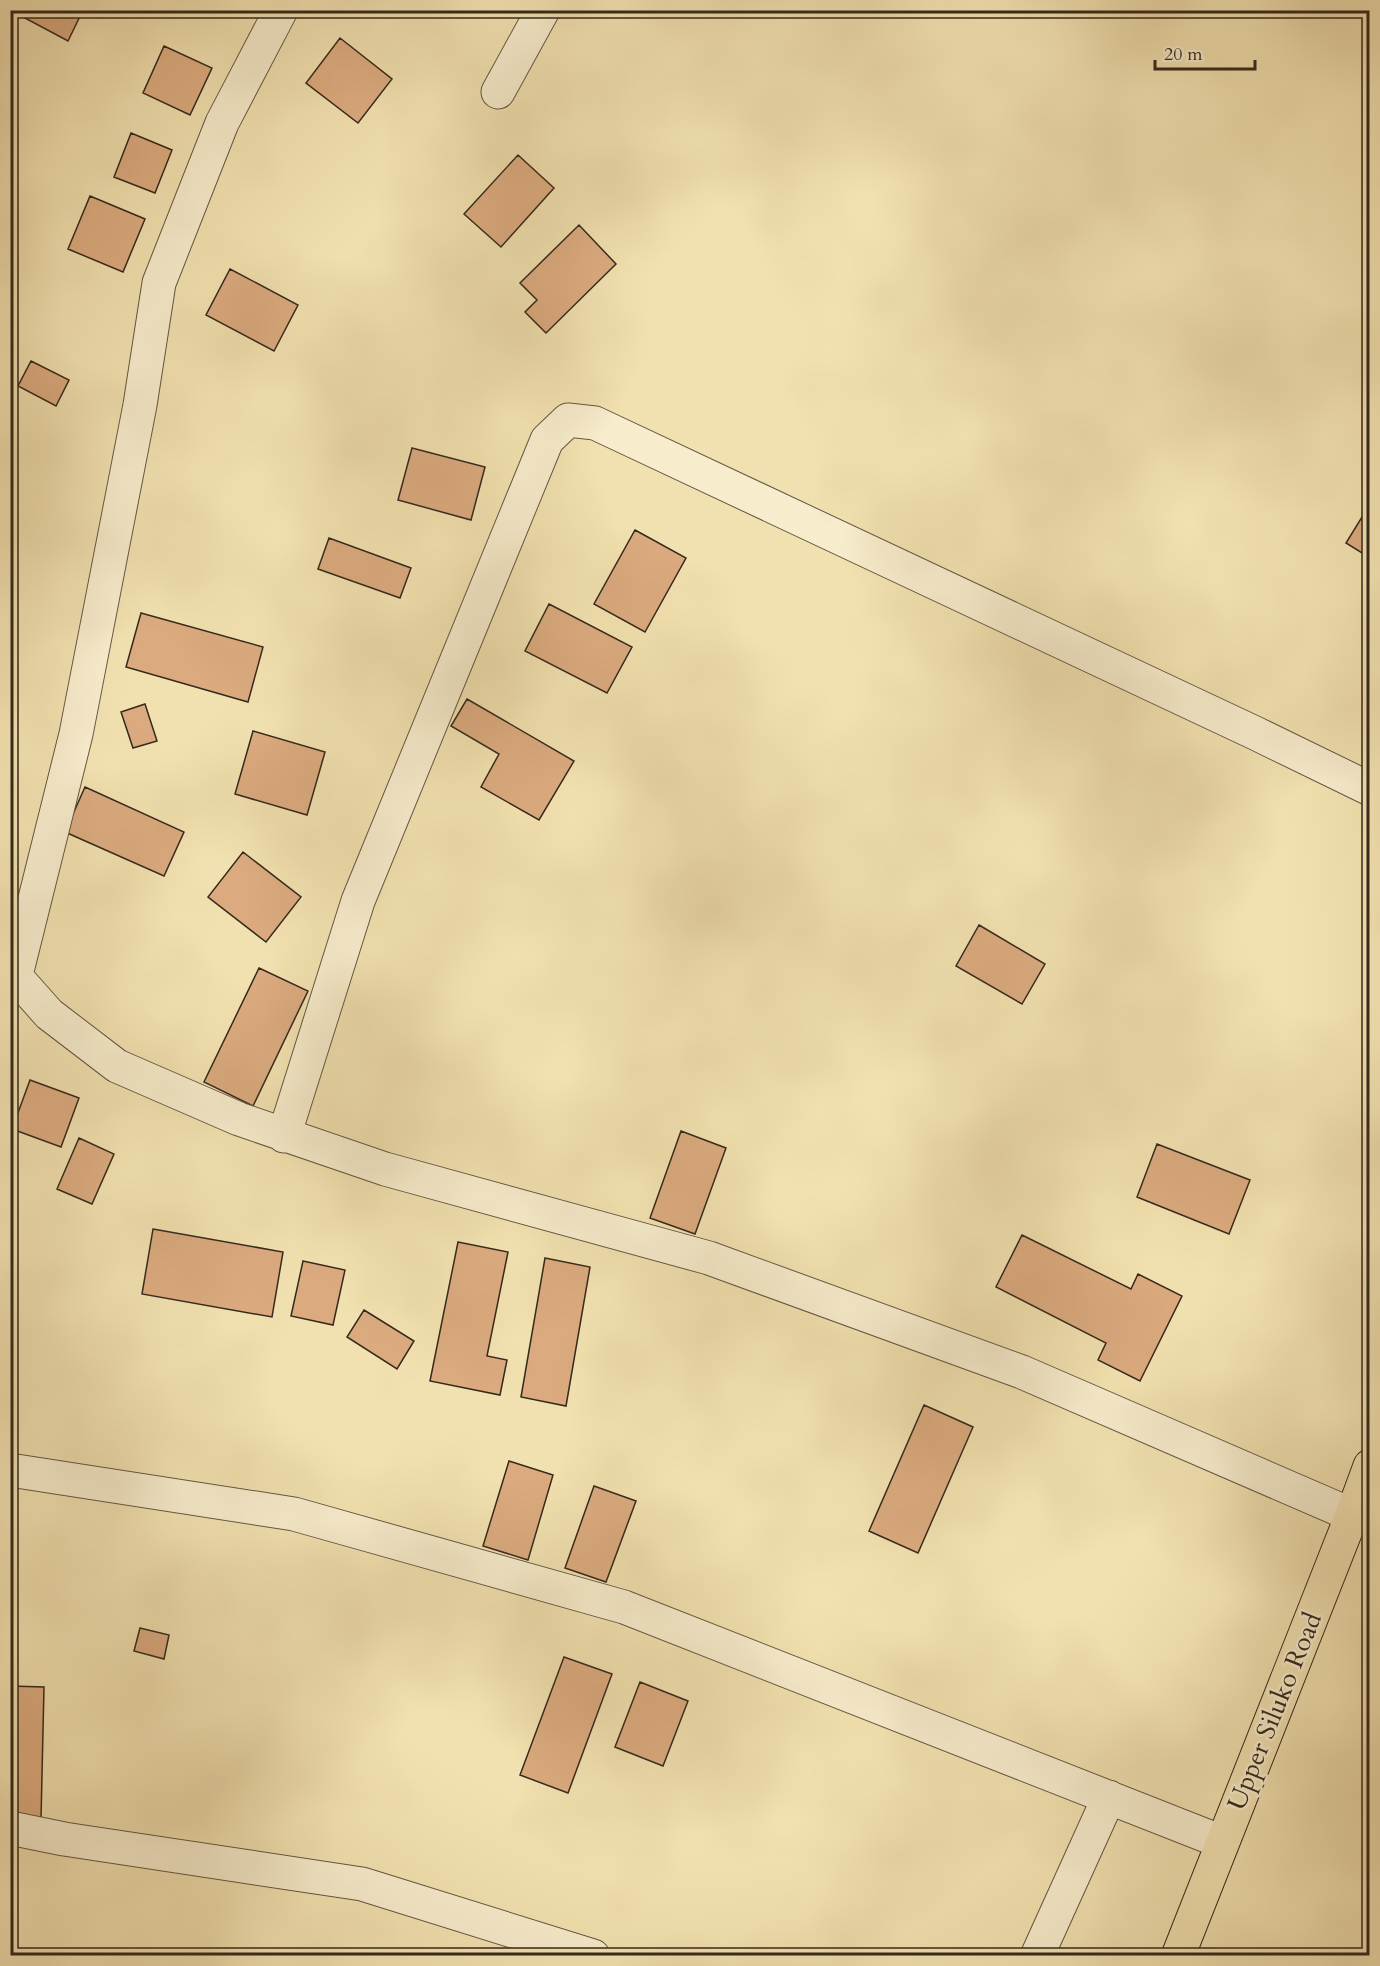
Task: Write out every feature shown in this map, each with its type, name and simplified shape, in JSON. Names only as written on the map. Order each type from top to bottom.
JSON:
[{"type":"main road","name":"Upper Siluko Road","points":[[1178,1956],[1370,1466]]},
{"type":"street","points":[[281,10],[222,123],[159,283],[140,405],[76,734],[13,973],[49,1014],[117,1066],[239,1119],[385,1169],[709,1258],[1022,1372],[1352,1515]]},
{"type":"street","points":[[498,92],[543,10]]},
{"type":"street","points":[[284,1136],[358,901],[547,440],[568,420],[595,423],[1370,789]]},
{"type":"street","points":[[10,1470],[294,1514],[624,1607],[1222,1842]]},
{"type":"street","points":[[1037,1956],[1109,1797]]},
{"type":"street","points":[[10,1828],[64,1839],[362,1884],[593,1956]]},
{"type":"building","points":[[10,10],[83,10],[68,41]]},
{"type":"building","points":[[340,38],[392,79],[358,123],[306,83]]},
{"type":"building","points":[[164,46],[212,68],[190,115],[143,93]]},
{"type":"building","points":[[131,133],[172,150],[155,193],[114,177]]},
{"type":"building","points":[[518,155],[554,188],[501,247],[464,214]]},
{"type":"building","points":[[90,196],[145,219],[123,272],[68,249]]},
{"type":"building","points":[[579,225],[616,264],[546,333],[525,312],[537,300],[520,283]]},
{"type":"building","points":[[230,269],[298,305],[274,351],[206,315]]},
{"type":"building","points":[[31,361],[69,380],[56,406],[18,386]]},
{"type":"building","points":[[412,448],[485,467],[471,520],[398,500]]},
{"type":"building","points":[[1370,504],[1370,558],[1346,543]]},
{"type":"building","points":[[635,530],[686,558],[645,632],[594,604]]},
{"type":"building","points":[[329,538],[411,568],[400,598],[318,569]]},
{"type":"building","points":[[549,604],[632,647],[607,693],[525,651]]},
{"type":"building","points":[[141,613],[263,647],[248,702],[126,667]]},
{"type":"building","points":[[467,699],[574,761],[539,820],[481,787],[499,754],[451,726]]},
{"type":"building","points":[[145,704],[157,741],[133,748],[121,712]]},
{"type":"building","points":[[253,731],[325,752],[307,815],[235,794]]},
{"type":"building","points":[[85,787],[184,832],[164,876],[65,832]]},
{"type":"building","points":[[243,852],[301,897],[266,942],[208,897]]},
{"type":"building","points":[[979,925],[1045,964],[1022,1004],[956,966]]},
{"type":"building","points":[[259,968],[308,991],[253,1106],[204,1082]]},
{"type":"building","points":[[30,1080],[79,1098],[61,1147],[12,1129]]},
{"type":"building","points":[[681,1131],[726,1148],[695,1234],[650,1218]]},
{"type":"building","points":[[79,1138],[114,1154],[92,1204],[57,1189]]},
{"type":"building","points":[[1157,1144],[1250,1180],[1229,1234],[1137,1197]]},
{"type":"building","points":[[153,1229],[283,1252],[272,1317],[142,1294]]},
{"type":"building","points":[[1022,1235],[1131,1289],[1138,1274],[1182,1296],[1140,1381],[1098,1360],[1106,1343],[996,1287]]},
{"type":"building","points":[[458,1242],[508,1252],[487,1356],[507,1360],[500,1395],[430,1381]]},
{"type":"building","points":[[545,1258],[590,1267],[566,1406],[521,1397]]},
{"type":"building","points":[[303,1261],[345,1270],[333,1325],[291,1316]]},
{"type":"building","points":[[364,1310],[414,1341],[397,1369],[347,1337]]},
{"type":"building","points":[[924,1405],[973,1427],[918,1553],[869,1531]]},
{"type":"building","points":[[509,1461],[553,1475],[528,1560],[483,1546]]},
{"type":"building","points":[[594,1486],[636,1501],[606,1582],[565,1568]]},
{"type":"building","points":[[140,1628],[169,1635],[164,1659],[134,1651]]},
{"type":"building","points":[[564,1657],[612,1674],[568,1793],[520,1775]]},
{"type":"building","points":[[640,1682],[688,1701],[663,1766],[615,1747]]},
{"type":"building","points":[[10,1686],[44,1687],[41,1819],[10,1818]]}]
